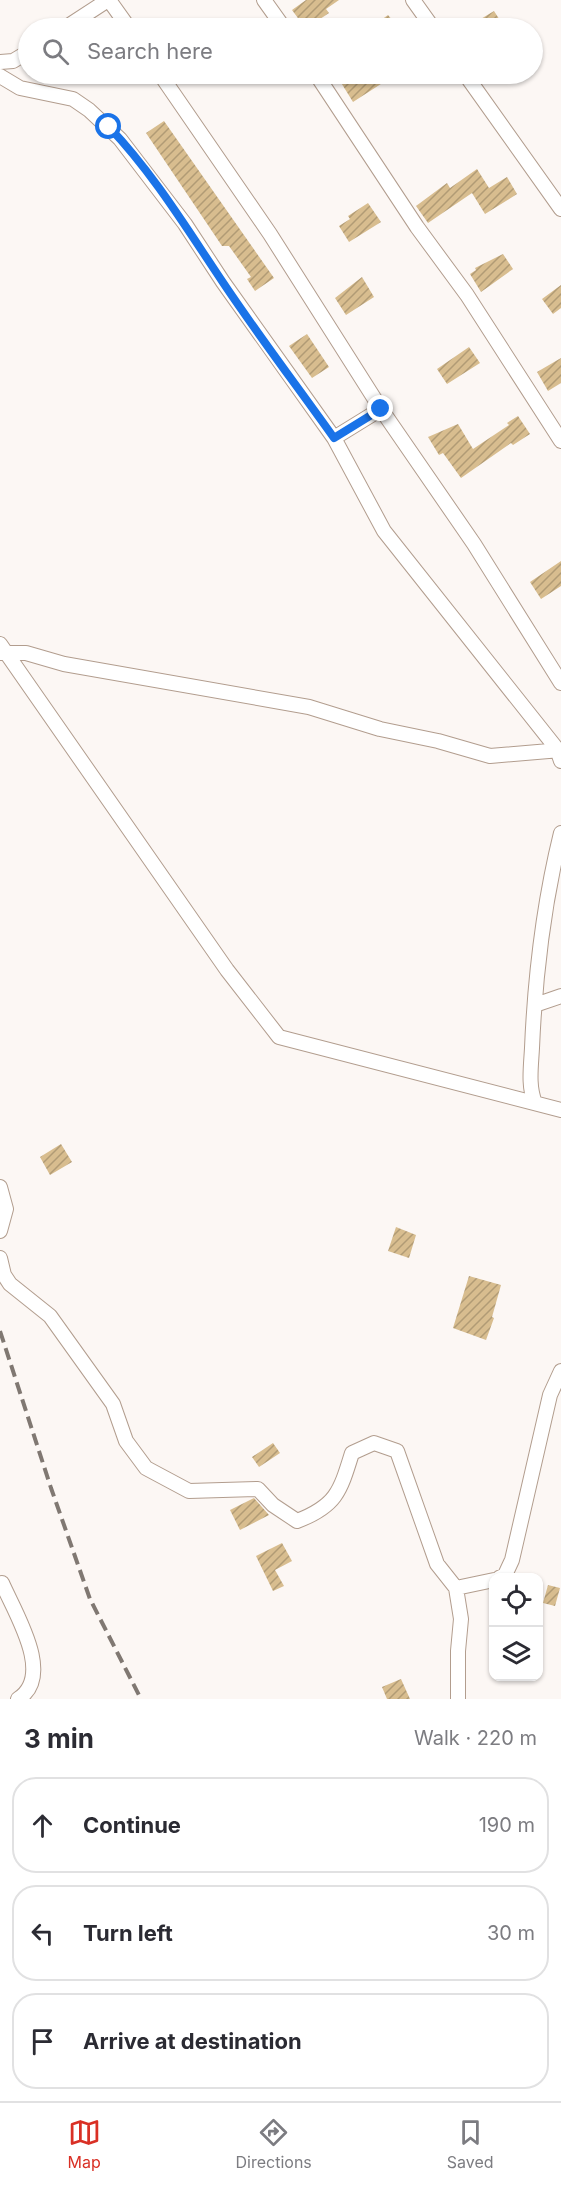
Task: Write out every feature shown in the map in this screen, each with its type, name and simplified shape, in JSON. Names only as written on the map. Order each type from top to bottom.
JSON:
[{"type":"street","points":[[80,18],[108,0],[122,18]]},
{"type":"street","points":[[264,0],[277,18]]},
{"type":"street","points":[[413,0],[426,18]]},
{"type":"street","points":[[0,62],[13,61],[18,58]]},
{"type":"street","points":[[0,76],[20,88],[73,99],[89,110],[120,139],[185,224],[223,282],[334,438],[384,531],[560,753]]},
{"type":"street","points":[[167,84],[270,234],[381,409],[474,544],[561,683]]},
{"type":"street","points":[[323,84],[417,227],[473,303],[561,441]]},
{"type":"street","points":[[472,84],[561,209]]},
{"type":"street","points":[[334,438],[381,409]]},
{"type":"street","points":[[2,649],[309,707],[380,729],[438,741],[490,756],[560,753]]},
{"type":"street","points":[[2,649],[227,970],[279,1037],[561,1110]]},
{"type":"street","points":[[535,1103],[531,1092],[535,1005],[552,868],[561,833]]},
{"type":"street","points":[[535,1005],[561,996]]},
{"type":"street","points":[[0,1187],[6,1209],[0,1232]]},
{"type":"street","points":[[0,1258],[4,1275],[10,1284],[50,1316],[100,1385],[119,1414],[126,1441],[146,1468],[189,1491],[258,1489],[273,1505],[297,1521],[321,1512],[341,1489],[352,1453],[374,1443],[398,1451],[437,1564],[456,1588],[461,1619],[458,1699]]},
{"type":"street","points":[[506,1573],[512,1560],[550,1395],[561,1371]]},
{"type":"street","points":[[456,1588],[489,1581]]},
{"type":"street","points":[[2,1583],[34,1657],[33,1678],[27,1694],[18,1699]]},
{"type":"building","points":[[306,0],[339,0],[326,9],[329,13],[322,18],[298,18],[292,10]]},
{"type":"building","points":[[494,11],[499,18],[482,18]]},
{"type":"building","points":[[342,84],[381,84],[353,102]]},
{"type":"building","points":[[164,121],[274,278],[255,291],[247,279],[251,277],[229,246],[222,246],[146,133]]},
{"type":"building","points":[[477,169],[489,188],[507,177],[517,194],[485,214],[472,193],[428,223],[416,206],[447,183],[450,188]]},
{"type":"building","points":[[368,203],[381,222],[349,242],[339,226],[350,219],[348,216]]},
{"type":"building","points":[[503,254],[513,269],[481,292],[470,274],[476,270],[475,268]]},
{"type":"building","points":[[362,277],[374,297],[346,315],[335,298]]},
{"type":"building","points":[[561,285],[561,308],[553,314],[542,299]]},
{"type":"building","points":[[307,334],[329,367],[312,378],[289,346]]},
{"type":"building","points":[[469,347],[480,363],[447,384],[437,369]]},
{"type":"building","points":[[561,358],[561,383],[548,391],[537,372]]},
{"type":"building","points":[[518,416],[530,434],[513,445],[511,443],[461,478],[443,453],[439,455],[428,437],[458,424],[473,449],[509,425],[507,423]]},
{"type":"building","points":[[561,561],[561,586],[541,599],[530,582]]},
{"type":"building","points":[[61,1144],[72,1162],[50,1175],[40,1157]]},
{"type":"building","points":[[396,1227],[416,1235],[409,1258],[388,1251]]},
{"type":"building","points":[[469,1276],[501,1285],[492,1317],[494,1318],[486,1340],[453,1328]]},
{"type":"building","points":[[273,1443],[280,1453],[259,1467],[252,1457]]},
{"type":"building","points":[[254,1498],[269,1515],[240,1530],[230,1510]]},
{"type":"building","points":[[282,1543],[292,1561],[275,1570],[284,1586],[273,1591],[256,1556]]},
{"type":"building","points":[[548,1585],[560,1588],[555,1606],[543,1603]]},
{"type":"building","points":[[401,1679],[410,1699],[387,1699],[382,1687]]},
{"type":"railway","points":[[0,1331],[90,1599],[141,1699]]},
{"type":"route","points":[[109,127],[138,160],[185,224],[223,282],[334,438],[381,409]]}]
